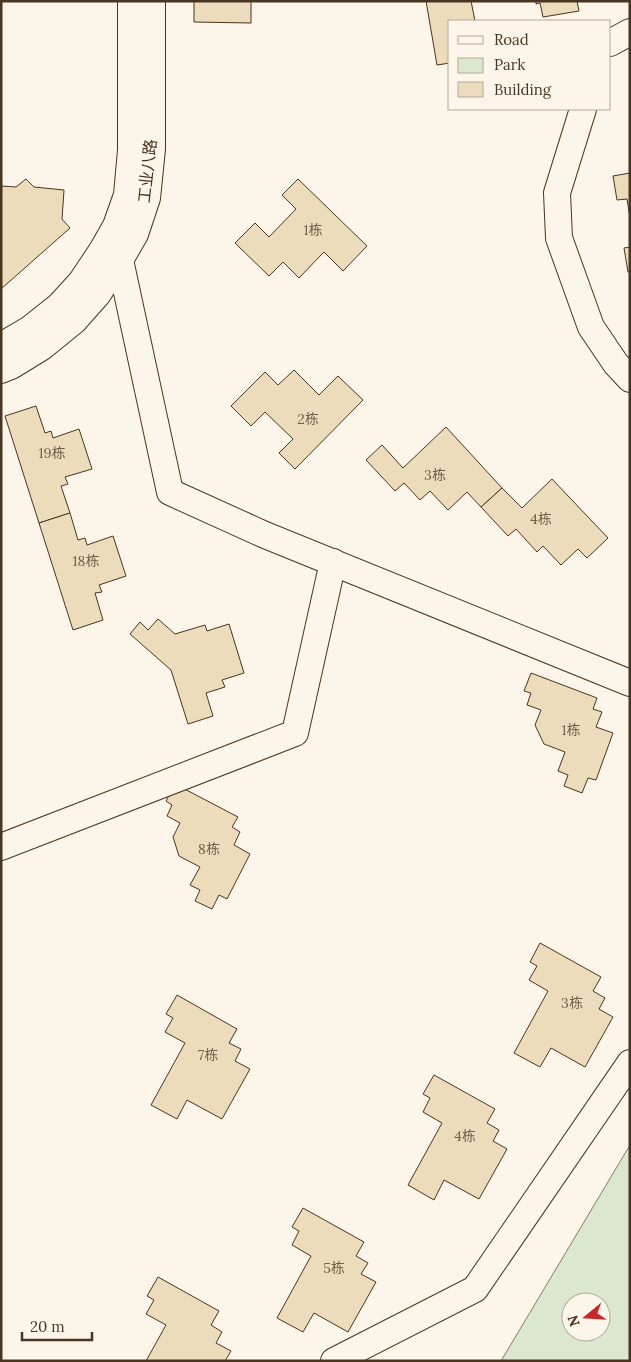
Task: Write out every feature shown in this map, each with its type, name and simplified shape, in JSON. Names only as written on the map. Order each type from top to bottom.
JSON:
[{"type":"street","name":"工业八路","points":[[1,370],[42,348],[74,321],[97,295],[112,255],[116,226],[127,195],[131,150],[132,1]]},
{"type":"street","name":"工业八路","points":[[1,346],[30,329],[59,306],[81,282],[135,234],[147,198],[152,149],[152,1]]},
{"type":"street","points":[[611,42],[630,32]]},
{"type":"street","points":[[582,110],[557,193],[559,238],[591,327],[616,364],[630,380]]},
{"type":"street","points":[[112,255],[170,492],[265,535],[630,683]]},
{"type":"street","points":[[1,848],[295,733],[332,562]]},
{"type":"street","points":[[334,1361],[475,1289],[630,1063]]},
{"type":"green space","points":[[630,1145],[630,1361],[501,1361]]},
{"type":"building","points":[[194,1],[251,1],[251,23],[194,22]]},
{"type":"building","points":[[426,1],[471,1],[475,20],[448,20],[448,63],[437,65]]},
{"type":"building","points":[[536,1],[577,1],[579,11],[543,17],[540,3],[536,4]]},
{"type":"building","points":[[630,173],[630,218],[627,199],[617,200],[613,176]]},
{"type":"building","points":[[26,179],[34,187],[64,190],[62,219],[70,228],[1,289],[1,186],[16,187]]},
{"type":"building","points":[[298,179],[367,246],[343,271],[324,252],[299,278],[283,262],[269,276],[235,243],[255,223],[269,237],[296,209],[282,195]]},
{"type":"building","points":[[630,247],[630,272],[628,272],[624,248]]},
{"type":"building","points":[[294,370],[319,395],[338,376],[363,400],[295,469],[279,453],[293,439],[265,412],[251,426],[231,406],[265,372],[278,385]]},
{"type":"building","points":[[36,406],[45,433],[51,431],[53,438],[79,429],[92,469],[65,477],[68,484],[61,486],[70,513],[39,523],[5,416]]},
{"type":"building","points":[[446,427],[502,488],[481,507],[467,492],[448,510],[430,491],[420,500],[404,483],[395,491],[366,460],[382,445],[403,468]]},
{"type":"building","points":[[552,479],[608,538],[587,558],[578,549],[561,565],[543,546],[537,552],[516,529],[508,536],[481,507],[502,488],[522,508]]},
{"type":"building","points":[[70,513],[78,540],[85,538],[87,545],[113,536],[126,576],[99,585],[102,592],[95,593],[103,620],[73,630],[39,523]]},
{"type":"building","points":[[158,619],[175,634],[205,625],[207,631],[229,624],[244,673],[222,680],[225,687],[206,693],[213,716],[188,724],[171,670],[130,634],[140,622],[148,630]]},
{"type":"building","points":[[531,673],[597,698],[593,709],[602,712],[596,727],[613,733],[596,780],[588,778],[582,793],[564,786],[568,775],[558,771],[565,752],[544,744],[535,725],[541,710],[527,705],[531,693],[524,691]]},
{"type":"building","points":[[175,784],[238,817],[232,827],[240,832],[234,845],[250,854],[227,899],[219,895],[212,909],[195,901],[200,890],[190,885],[200,867],[179,856],[173,837],[180,823],[167,816],[172,805],[166,801]]},
{"type":"building","points":[[540,943],[601,977],[593,991],[605,998],[599,1009],[613,1017],[585,1067],[551,1048],[540,1067],[514,1053],[548,991],[529,980],[537,966],[530,962]]},
{"type":"building","points":[[177,995],[237,1029],[229,1043],[241,1049],[235,1061],[250,1069],[222,1119],[187,1100],[177,1119],[151,1105],[185,1043],[165,1032],[173,1018],[166,1014]]},
{"type":"building","points":[[434,1075],[495,1109],[487,1123],[499,1130],[493,1141],[507,1149],[479,1199],[444,1180],[434,1200],[408,1185],[442,1123],[423,1112],[430,1098],[423,1094]]},
{"type":"building","points":[[303,1208],[364,1242],[356,1256],[368,1263],[361,1274],[376,1282],[348,1332],[314,1313],[303,1332],[277,1318],[311,1256],[292,1245],[299,1231],[292,1227]]},
{"type":"building","points":[[158,1277],[219,1311],[211,1325],[222,1332],[216,1343],[231,1351],[225,1361],[146,1361],[166,1325],[146,1314],[154,1300],[147,1296]]}]
